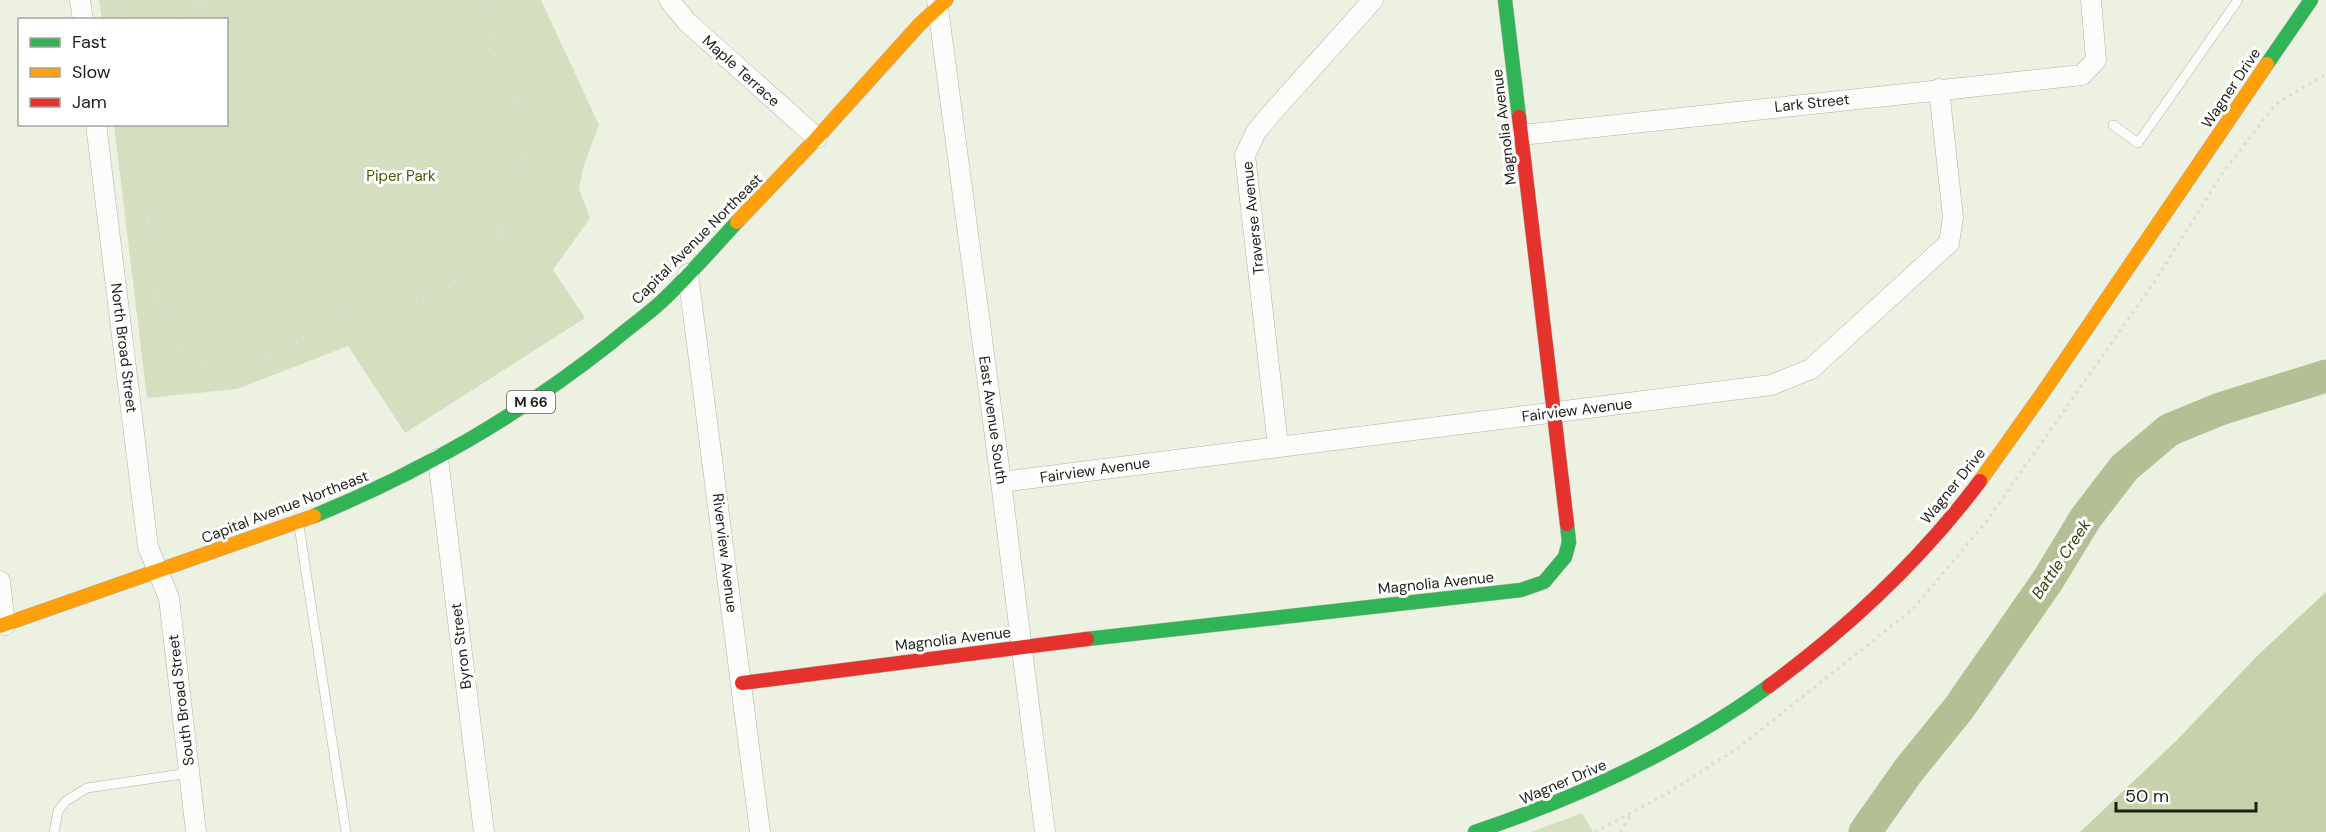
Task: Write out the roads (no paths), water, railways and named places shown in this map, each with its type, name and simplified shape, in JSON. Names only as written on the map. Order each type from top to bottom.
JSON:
[{"type":"street","points":[[80,0],[83,18]]},
{"type":"street","name":"Maple Terrace","points":[[669,0],[687,22],[817,138]]},
{"type":"street","name":"Traverse Avenue","points":[[1278,446],[1245,155],[1256,132],[1269,116],[1373,0]]},
{"type":"street","name":"Magnolia Avenue","points":[[742,683],[1020,647],[1521,590],[1544,582],[1565,557],[1569,542],[1505,0]]},
{"type":"street","name":"Lark Street","points":[[1522,135],[2082,75],[2096,60],[2091,0]]},
{"type":"street","name":"Wagner Drive","points":[[1476,832],[1506,823],[1602,785],[1728,715],[1830,640],[1902,573],[1998,457],[2312,0]]},
{"type":"street","name":"Capital Avenue Northeast","points":[[3,626],[298,523],[375,491],[438,459],[497,425],[570,375],[661,302],[817,138],[940,3]]},
{"type":"street","name":"East Avenue South","points":[[940,3],[1045,832]]},
{"type":"street","name":"Fairview Avenue","points":[[1001,482],[1771,385],[1811,369],[1948,243],[1953,217],[1939,89]]},
{"type":"street","name":"North Broad Street","points":[[96,126],[148,547],[158,571]]},
{"type":"street","name":"Riverview Avenue","points":[[688,274],[760,832]]},
{"type":"street","name":"Byron Street","points":[[438,459],[484,832]]},
{"type":"street","name":"South Broad Street","points":[[158,571],[169,598],[196,832]]},
{"type":"street","points":[[0,581],[3,626]]},
{"type":"lane","points":[[2113,125],[2138,143],[2238,0]]},
{"type":"lane","points":[[298,523],[346,832]]},
{"type":"lane","points":[[54,832],[58,811],[66,801],[87,788],[190,773]]},
{"type":"waterway","name":"Battle Creek","points":[[1865,832],[1908,771],[1959,708],[2048,580],[2085,519],[2124,468],[2169,430],[2220,409],[2326,376]]},
{"type":"park label","name":"Piper Park","points":[[401,176]]}]
